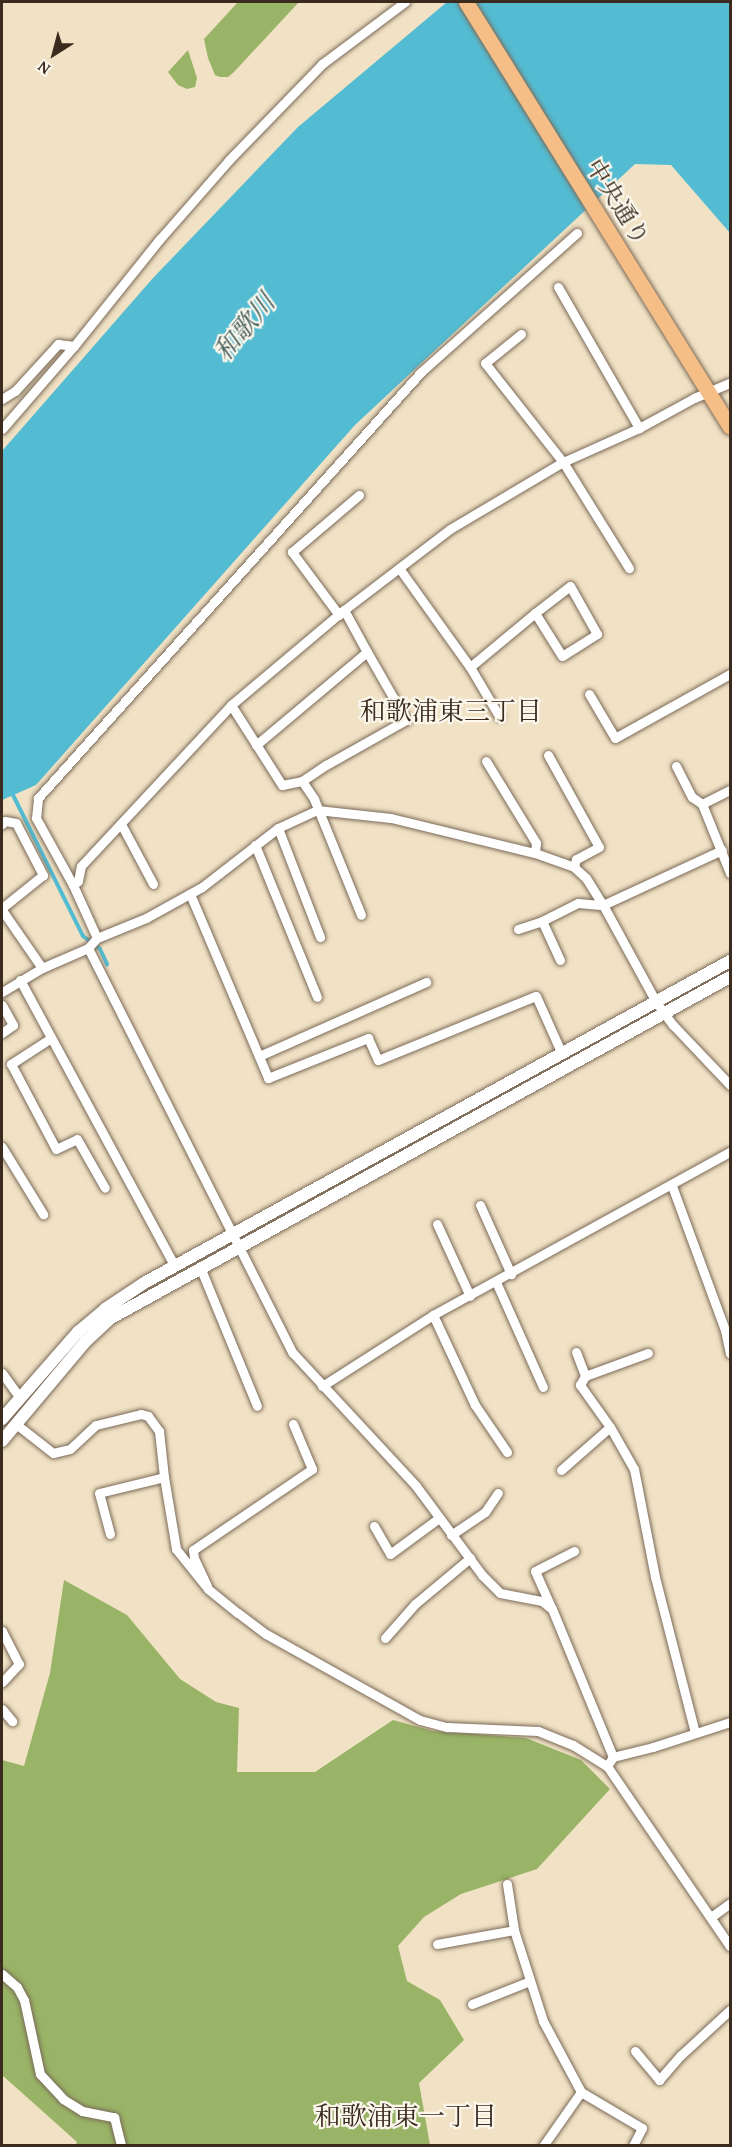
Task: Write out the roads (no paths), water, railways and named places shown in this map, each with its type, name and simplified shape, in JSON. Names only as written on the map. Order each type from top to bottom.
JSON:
[{"type":"highway","name":"中央通り","points":[[466,2],[730,427]]},
{"type":"street","points":[[2,429],[74,346],[159,240],[229,160],[322,64],[405,2]]},
{"type":"street","points":[[97,938],[73,885],[36,818],[38,798],[421,372],[577,233]]},
{"type":"street","points":[[558,287],[639,428]]},
{"type":"street","points":[[521,334],[485,363],[563,462],[629,568]]},
{"type":"street","points":[[2,399],[15,391],[58,344],[74,346]]},
{"type":"street","points":[[73,885],[78,881],[81,866],[231,705],[341,613],[450,529],[563,462],[639,428],[694,398],[730,384]]},
{"type":"street","points":[[231,705],[282,785],[302,782],[326,765],[406,720],[368,652],[341,613],[292,552],[359,495]]},
{"type":"street","points":[[399,568],[470,667],[499,716]]},
{"type":"street","points":[[470,667],[535,613],[570,586],[597,634],[562,656],[535,613]]},
{"type":"street","points":[[256,745],[368,652]]},
{"type":"street","points":[[589,694],[615,738],[730,674]]},
{"type":"street","points":[[548,756],[599,847],[576,859],[574,867]]},
{"type":"street","points":[[486,761],[536,843],[535,853]]},
{"type":"street","points":[[676,766],[692,797],[702,804],[730,873]]},
{"type":"street","points":[[302,782],[317,810],[361,915]]},
{"type":"street","points":[[702,804],[730,790]]},
{"type":"street","points":[[2,992],[42,968],[88,948],[97,938],[146,918],[190,894],[279,828],[317,810],[391,818],[535,853],[574,867],[586,878],[603,905],[664,1012],[730,1085]]},
{"type":"street","points":[[2,824],[5,821],[16,823],[43,875],[2,909],[42,968]]},
{"type":"street","points":[[121,824],[153,884]]},
{"type":"street","points":[[279,828],[320,937]]},
{"type":"street","points":[[255,845],[317,997]]},
{"type":"street","points":[[518,929],[542,921],[578,903],[603,905],[722,850]]},
{"type":"street","points":[[190,894],[268,1078],[368,1038],[378,1060],[536,996],[562,1054]]},
{"type":"street","points":[[542,921],[560,960]]},
{"type":"street","points":[[88,948],[234,1241],[293,1353],[416,1486],[451,1535],[500,1593],[542,1601],[552,1609]]},
{"type":"street","points":[[2,1441],[86,1341],[111,1318],[200,1267],[234,1241],[730,961]]},
{"type":"street","points":[[2,1419],[55,1356],[105,1308],[174,1265],[234,1241],[730,977]]},
{"type":"street","points":[[20,980],[174,1265]]},
{"type":"street","points":[[259,1056],[426,982]]},
{"type":"street","points":[[2,1005],[13,1025],[2,1033]]},
{"type":"street","points":[[51,1038],[11,1064],[56,1149],[77,1138],[105,1188]]},
{"type":"street","points":[[2,1147],[43,1214]]},
{"type":"street","points":[[322,1386],[433,1316],[730,1152]]},
{"type":"street","points":[[672,1186],[725,1330],[730,1353]]},
{"type":"street","points":[[480,1205],[511,1274]]},
{"type":"street","points":[[437,1224],[470,1296]]},
{"type":"street","points":[[200,1267],[257,1406]]},
{"type":"street","points":[[496,1282],[543,1387]]},
{"type":"street","points":[[433,1316],[475,1405],[507,1452]]},
{"type":"street","points":[[576,1352],[585,1376]]},
{"type":"street","points":[[648,1353],[585,1376],[580,1385],[610,1427],[634,1468],[655,1577],[695,1733]]},
{"type":"street","points":[[2,1372],[20,1398]]},
{"type":"street","points":[[16,1424],[53,1454],[70,1449],[96,1425],[141,1414],[154,1422],[159,1431],[176,1549],[208,1589],[266,1634],[420,1720],[447,1727],[538,1731],[573,1746],[607,1766],[730,1946]]},
{"type":"street","points":[[208,1589],[203,1572],[194,1558],[193,1550],[312,1469],[293,1424]]},
{"type":"street","points":[[561,1470],[610,1427]]},
{"type":"street","points":[[110,1534],[99,1493],[164,1477]]},
{"type":"street","points":[[451,1535],[486,1512],[498,1493]]},
{"type":"street","points":[[374,1526],[390,1554],[439,1518]]},
{"type":"street","points":[[574,1551],[535,1571],[613,1757]]},
{"type":"street","points":[[385,1638],[415,1604],[470,1558]]},
{"type":"street","points":[[2,1631],[18,1664],[2,1682]]},
{"type":"street","points":[[2,1709],[12,1721]]},
{"type":"street","points":[[607,1766],[613,1757],[653,1747],[730,1722]]},
{"type":"street","points":[[507,1884],[514,1930],[543,2021],[581,2092],[642,2128],[633,2145]]},
{"type":"street","points":[[711,1917],[730,1903]]},
{"type":"street","points":[[437,1944],[514,1930]]},
{"type":"street","points":[[2,1974],[17,1988],[24,2000],[40,2074],[63,2099],[82,2111],[114,2117],[121,2145]]},
{"type":"street","points":[[472,2004],[530,1981]]},
{"type":"street","points":[[635,2051],[659,2080],[681,2055],[730,2010]]},
{"type":"street","points":[[543,2145],[581,2092]]},
{"type":"water","name":"和歌川","points":[[447,2],[730,2],[730,233],[671,165],[635,164],[355,425],[36,785],[2,800],[2,451],[153,278],[298,127]]},
{"type":"waterway","points":[[11,791],[83,936],[100,949],[107,964]]},
{"type":"district","name":"和歌浦東三丁目","points":[[451,711]]},
{"type":"district","name":"和歌浦東一丁目","points":[[406,2116]]}]
